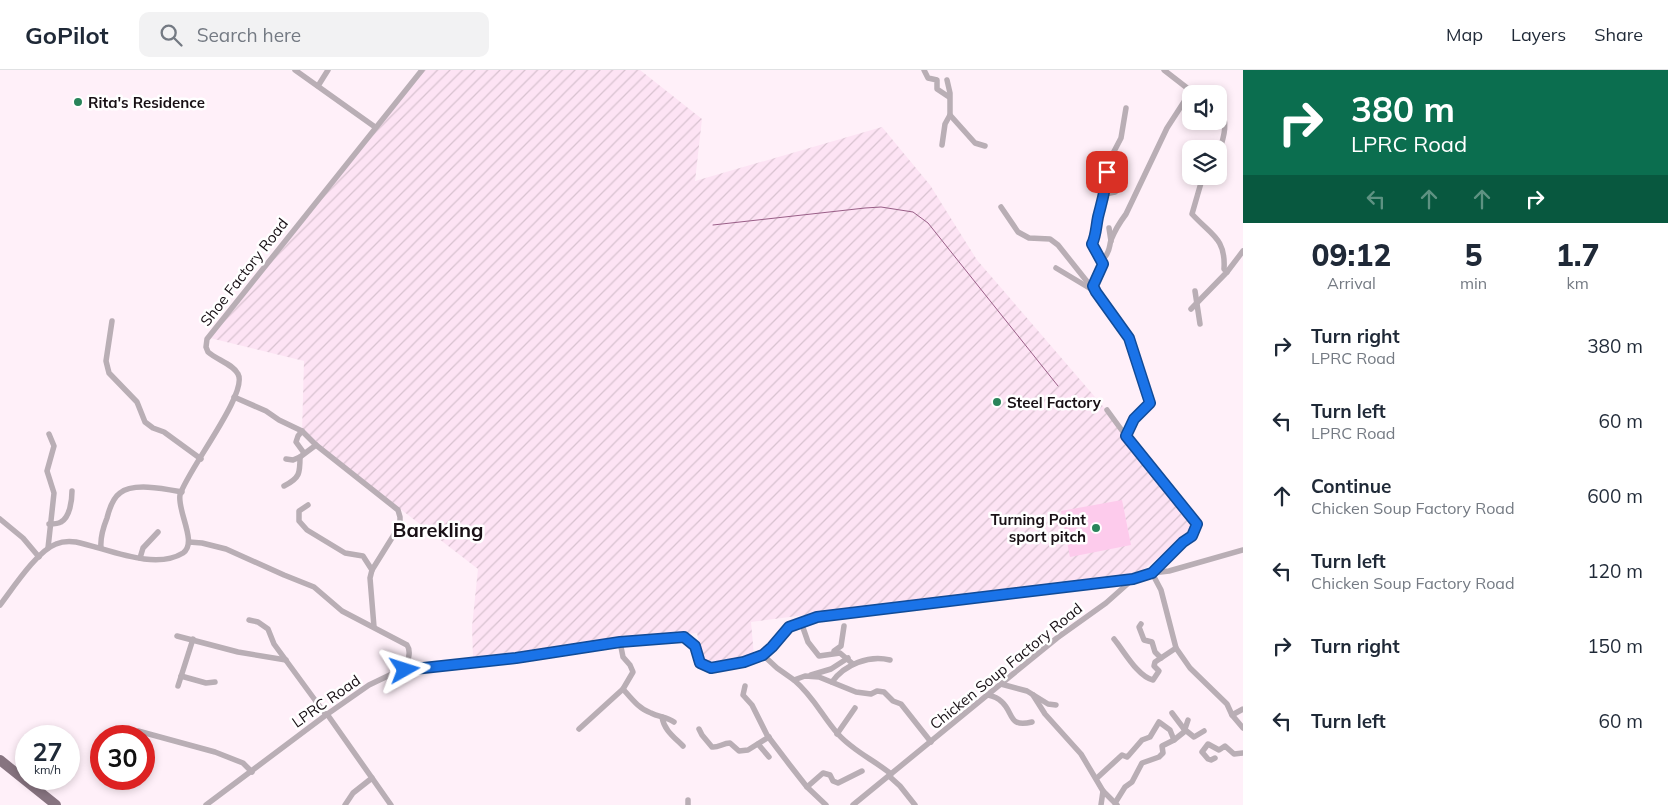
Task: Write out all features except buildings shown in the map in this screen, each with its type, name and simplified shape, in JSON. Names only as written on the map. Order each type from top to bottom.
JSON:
[{"type":"main road","points":[[0,760],[56,805]]},
{"type":"main road","points":[[0,768],[45,805]]},
{"type":"street","points":[[295,70],[375,127]]},
{"type":"street","points":[[318,86],[328,70]]},
{"type":"street","name":"Shoe Factory Road","points":[[182,492],[215,437],[240,386],[240,376],[230,366],[214,358],[208,352],[206,347],[207,339],[422,70]]},
{"type":"street","points":[[924,70],[928,78],[937,80],[937,89],[949,97]]},
{"type":"street","points":[[1164,70],[1184,85]]},
{"type":"street","points":[[942,144],[950,115],[950,93],[947,80]]},
{"type":"street","points":[[1100,258],[1104,258],[1107,255],[1117,227],[1126,214],[1167,128],[1182,104]]},
{"type":"street","points":[[1096,292],[1093,286],[1103,264],[1092,244],[1096,236],[1110,161],[1121,138],[1126,108]]},
{"type":"street","points":[[950,115],[975,143],[985,146]]},
{"type":"street","points":[[1200,185],[1192,214],[1217,238],[1222,246],[1225,256],[1224,269],[1227,272]]},
{"type":"street","points":[[1105,194],[1115,192],[1119,188]]},
{"type":"street","points":[[1001,207],[1018,232],[1029,238],[1050,239],[1058,245],[1096,292],[1129,338],[1150,403],[1134,419],[1126,436]]},
{"type":"street","points":[[1109,228],[1111,241]]},
{"type":"street","points":[[1191,309],[1227,272],[1243,251]]},
{"type":"street","points":[[1056,268],[1096,292]]},
{"type":"street","points":[[1196,291],[1200,324]]},
{"type":"street","points":[[112,321],[106,360],[109,373],[137,402],[145,422],[164,432],[201,459]]},
{"type":"street","points":[[234,397],[266,411],[279,420],[302,431],[316,446],[398,510],[400,525],[372,570],[370,578],[374,627]]},
{"type":"street","name":"Chicken Soup Factory Road","points":[[853,805],[1057,638],[1106,603],[1133,579],[1152,573],[1183,542],[1192,536],[1197,524],[1107,410]]},
{"type":"street","points":[[284,486],[300,474],[302,455],[296,442],[302,431]]},
{"type":"street","points":[[48,548],[49,524],[54,493],[48,471],[54,446],[49,434]]},
{"type":"street","points":[[286,459],[292,460],[316,446]]},
{"type":"street","points":[[0,605],[39,557],[48,548],[57,543],[68,541],[101,548],[124,556],[153,560],[183,553],[189,542],[181,509],[180,496],[182,492],[158,487],[133,488],[119,493],[110,509],[102,531],[101,548]]},
{"type":"street","points":[[49,524],[61,522],[64,519],[69,509],[72,491]]},
{"type":"street","points":[[308,505],[299,512],[301,525],[344,553],[363,556],[372,570]]},
{"type":"street","points":[[0,519],[23,538],[39,557]]},
{"type":"street","points":[[140,558],[143,548],[158,532]]},
{"type":"street","points":[[189,542],[226,549],[284,576],[314,587],[342,611],[408,647],[409,655],[405,670]]},
{"type":"street","points":[[1243,550],[1169,571],[1152,573],[1161,590],[1176,648],[1180,655],[1190,668],[1227,704],[1232,715],[1243,728]]},
{"type":"street","name":"LPRC Road","points":[[206,805],[252,772],[326,714],[380,679],[405,670],[516,658],[620,642],[684,637],[695,646],[700,663],[711,668],[744,662],[763,655],[789,627],[817,617],[1133,579]]},
{"type":"street","points":[[250,620],[264,625],[274,644],[391,805]]},
{"type":"street","points":[[801,622],[808,642],[819,656],[840,653],[853,664]]},
{"type":"street","points":[[1141,624],[1139,627],[1142,637],[1144,640],[1152,642],[1155,652],[1161,658]]},
{"type":"street","points":[[834,653],[841,646],[844,626]]},
{"type":"street","points":[[177,636],[238,652],[286,660]]},
{"type":"street","points":[[178,686],[193,639]]},
{"type":"street","points":[[1114,639],[1138,672],[1150,680],[1153,680],[1159,671],[1154,666],[1155,662],[1176,648]]},
{"type":"street","points":[[579,729],[623,689],[633,672],[623,657],[620,642]]},
{"type":"street","points":[[763,655],[777,668],[796,679],[807,691],[837,734],[890,775],[915,805]]},
{"type":"street","points":[[832,682],[838,674],[853,664],[876,657],[890,660]]},
{"type":"street","points":[[796,679],[802,675],[831,669],[848,658]]},
{"type":"street","points":[[181,676],[206,683],[214,682]]},
{"type":"street","points":[[796,679],[805,676],[819,677],[856,692],[871,694],[876,691],[884,692],[893,701],[901,704],[931,742]]},
{"type":"street","points":[[1001,684],[1020,689],[1048,704],[1056,705]]},
{"type":"street","points":[[745,686],[743,695],[752,704],[769,737],[807,787],[826,805]]},
{"type":"street","points":[[623,689],[638,706],[650,713],[674,722]]},
{"type":"street","points":[[988,694],[1001,700],[1011,718],[1016,722],[1032,722]]},
{"type":"street","points":[[1034,695],[1045,714],[1081,754],[1103,791],[1116,804],[1122,791],[1132,782],[1142,763],[1159,757],[1163,753],[1162,746],[1184,732],[1188,720]]},
{"type":"street","points":[[837,734],[855,708]]},
{"type":"street","points":[[1232,715],[1243,709]]},
{"type":"street","points":[[1172,713],[1184,729],[1194,737],[1204,731]]},
{"type":"street","points":[[662,717],[668,732],[683,746]]},
{"type":"street","points":[[1096,778],[1122,755],[1130,755],[1142,740],[1150,736],[1159,722],[1170,730],[1174,740]]},
{"type":"street","points":[[700,729],[702,735],[714,748],[730,743],[739,751],[748,750],[769,737]]},
{"type":"street","points":[[155,736],[215,752],[243,763],[252,772]]},
{"type":"street","points":[[758,744],[769,758]]},
{"type":"street","points":[[1215,758],[1208,759],[1202,752],[1208,744],[1219,750],[1225,746],[1234,754],[1243,752]]},
{"type":"street","points":[[807,787],[823,773],[830,775],[838,783],[862,771]]},
{"type":"street","points":[[344,805],[353,793],[372,778]]},
{"type":"street","points":[[1101,805],[1103,791]]},
{"type":"shaded area","points":[[422,70],[640,70],[702,119],[695,181],[882,127],[930,185],[977,260],[1151,462],[1194,528],[1139,573],[751,622],[754,656],[704,664],[697,633],[473,657],[472,627],[478,569],[302,433],[304,361],[210,338]]},
{"type":"shaded area","name":"Turning Point sport pitch","points":[[1122,500],[1131,545],[1070,557],[1061,511]]},
{"type":"waterway","points":[[713,225],[865,208],[881,207],[913,212],[928,223],[1058,386]]},
{"type":"place","name":"Rita's Residence","points":[[78,102]]},
{"type":"place","name":"Steel Factory","points":[[997,402]]},
{"type":"place","name":"Turning Point sport pitch","points":[[1096,528]]},
{"type":"district","name":"Barekling","points":[[438,529]]},
{"type":"route","points":[[405,670],[516,658],[620,642],[684,637],[695,646],[700,663],[711,668],[744,662],[763,655],[789,627],[817,617],[1133,579],[1152,573],[1183,542],[1192,536],[1197,524],[1126,436],[1134,419],[1150,403],[1129,338],[1093,286],[1103,264],[1092,244],[1096,236],[1098,217],[1106,189],[1107,172]]}]
